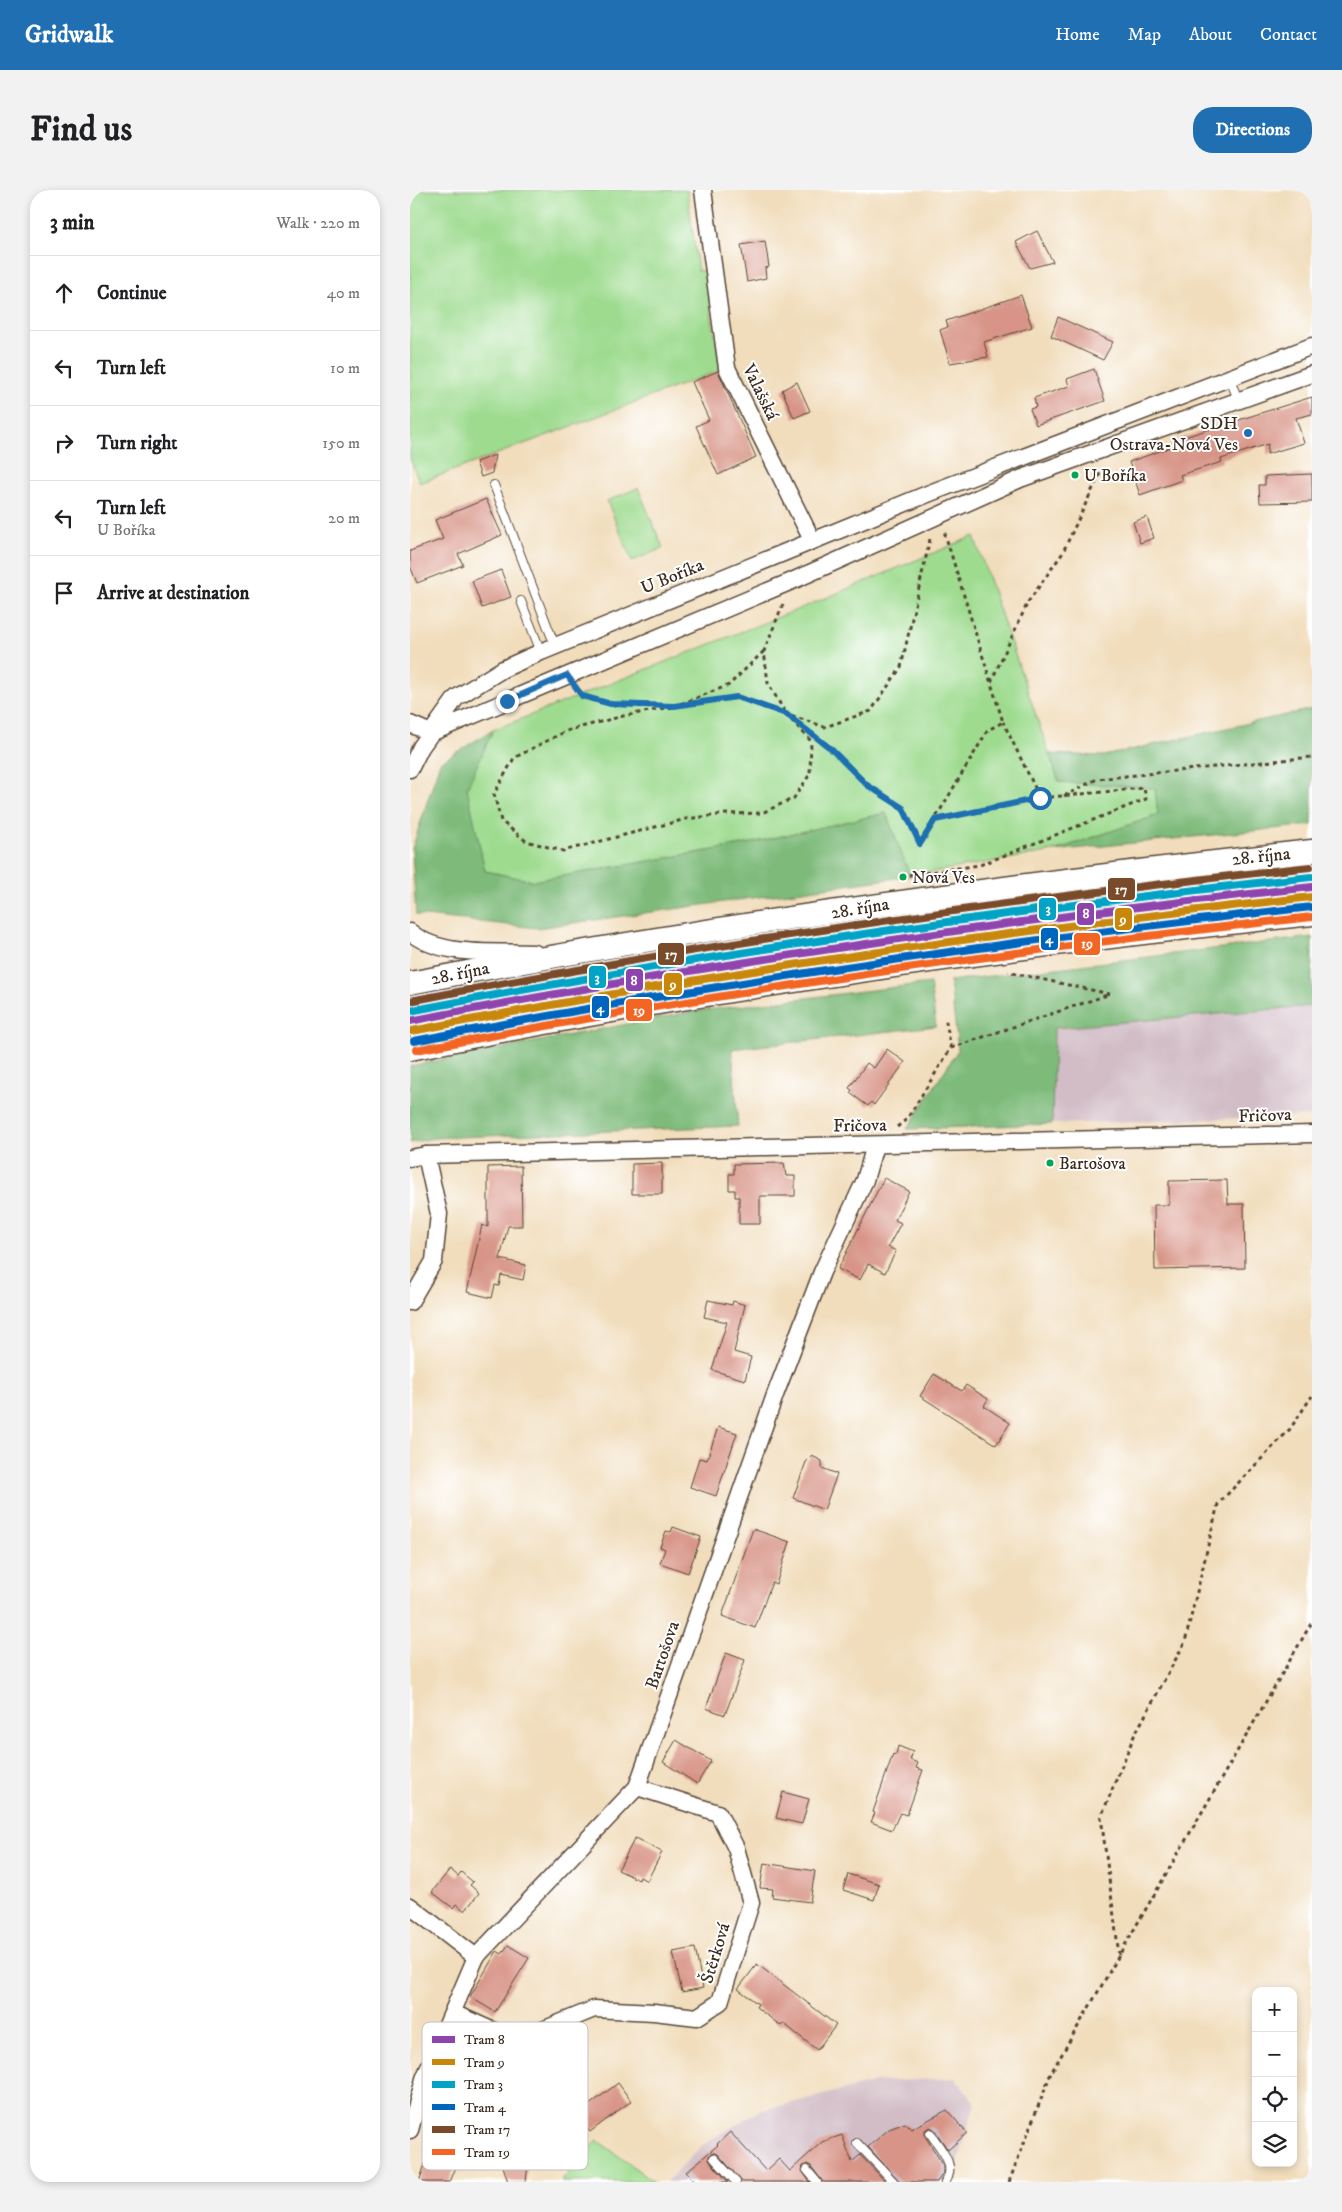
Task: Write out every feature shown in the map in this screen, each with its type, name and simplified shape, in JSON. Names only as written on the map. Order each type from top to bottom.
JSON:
[{"type":"main road","name":"28. října","points":[[410,983],[559,954],[966,892],[1312,851]]},
{"type":"main road","points":[[410,1049],[628,1008],[947,958],[1109,936],[1312,914]]},
{"type":"street","name":"Valašská","points":[[703,190],[727,368],[812,540]]},
{"type":"street","name":"U Boříka","points":[[410,770],[421,747],[456,698],[503,669],[812,540],[1312,346]]},
{"type":"street","points":[[410,724],[431,733],[792,581],[1020,479],[1125,440],[1239,402],[1312,374]]},
{"type":"street","points":[[930,493],[939,516]]},
{"type":"street","points":[[410,932],[427,943],[442,948],[559,954]]},
{"type":"street","name":"Fričova","points":[[418,1156],[1312,1134]]},
{"type":"street","name":"Bartošova","points":[[449,2022],[476,1957],[637,1787],[775,1395],[822,1272],[865,1180],[875,1145]]},
{"type":"street","points":[[410,1302],[434,1261],[438,1214],[418,1156]]},
{"type":"street","name":"Štěrková","points":[[562,2022],[594,2009],[654,2012],[697,2017],[720,2002],[751,1903],[736,1848],[718,1813],[637,1787]]},
{"type":"street","points":[[410,1906],[476,1957]]},
{"type":"street","name":"Štěrková","points":[[453,2013],[473,2022]]},
{"type":"street","name":"Bartošova","points":[[410,2130],[422,2086]]},
{"type":"lane","points":[[1229,377],[1239,402]]},
{"type":"lane","points":[[494,485],[548,649]]},
{"type":"lane","points":[[522,601],[548,649]]},
{"type":"lane","points":[[930,2133],[950,2164],[950,2172],[945,2182]]},
{"type":"lane","points":[[858,2143],[894,2182]]},
{"type":"lane","points":[[714,2158],[736,2182]]},
{"type":"lane","points":[[807,2170],[817,2182]]},
{"type":"path","points":[[991,683],[1028,602],[1062,554],[1103,465]]},
{"type":"path","points":[[939,516],[1003,722],[1040,798]]},
{"type":"path","points":[[764,651],[768,683],[786,714],[810,741],[810,774],[794,798],[762,813],[727,814],[686,819],[563,851],[526,841],[501,821],[494,794],[514,758],[566,731],[674,706],[737,697],[786,714],[825,727],[871,710],[901,667],[931,534]]},
{"type":"path","points":[[567,675],[582,696],[611,704],[674,706],[729,685],[764,651],[792,581]]},
{"type":"path","points":[[786,714],[830,748],[867,785],[903,808],[920,844],[988,730],[1003,722]]},
{"type":"path","points":[[1061,797],[1097,779],[1312,757]]},
{"type":"path","points":[[901,876],[980,865],[1146,799],[1144,788],[1040,798],[935,820]]},
{"type":"path","points":[[875,1145],[906,1119],[950,1048],[1110,994],[1006,972]]},
{"type":"path","points":[[945,1017],[950,1048]]},
{"type":"path","points":[[1119,1956],[1101,1818],[1134,1736],[1186,1642],[1218,1504],[1290,1429],[1312,1396]]},
{"type":"path","points":[[1009,2182],[1051,2073],[1312,1622]]},
{"type":"shaded area","points":[[1312,1006],[1312,1116],[1052,1124],[1053,1028]]},
{"type":"shaded area","points":[[955,2078],[975,2103],[952,2182],[666,2182],[704,2144],[759,2111],[875,2082]]},
{"type":"green space","points":[[410,190],[687,190],[698,271],[704,270],[721,370],[420,483],[410,459]]},
{"type":"green space","points":[[638,488],[663,548],[632,561],[607,501]]},
{"type":"green space","points":[[974,536],[1059,782],[1155,788],[1158,815],[1054,851],[910,876],[886,813],[742,845],[533,881],[485,871],[466,788],[493,730],[809,605]]},
{"type":"green space","points":[[1312,709],[1312,825],[1054,851],[1158,815],[1155,788],[1059,782],[1049,754],[1103,756]]},
{"type":"green space","points":[[493,730],[467,788],[485,871],[533,881],[742,845],[886,813],[910,876],[537,928],[416,915],[412,849],[440,762]]},
{"type":"green space","points":[[1312,937],[1312,1006],[1054,1028],[1052,1124],[907,1129],[958,1050],[950,981]]},
{"type":"green space","points":[[930,983],[936,1026],[732,1049],[738,1126],[434,1138],[410,1143],[410,1066],[690,1012]]},
{"type":"green space","points":[[597,2140],[654,2182],[561,2182],[571,2170],[588,2170],[588,2150]]},
{"type":"building","points":[[1037,231],[1053,262],[1030,268],[1016,242]]},
{"type":"building","points":[[765,241],[769,267],[765,268],[766,278],[747,282],[741,245]]},
{"type":"building","points":[[1021,295],[1032,327],[984,342],[988,357],[950,363],[940,330],[948,327],[946,321]]},
{"type":"building","points":[[1058,317],[1113,342],[1103,360],[1051,336]]},
{"type":"building","points":[[1094,369],[1105,401],[1036,425],[1030,409],[1036,407],[1034,398],[1069,386],[1067,379]]},
{"type":"building","points":[[718,371],[756,457],[718,475],[696,426],[709,420],[692,382]]},
{"type":"building","points":[[797,382],[810,411],[794,418],[782,390]]},
{"type":"building","points":[[1312,397],[1312,414],[1296,418],[1304,443],[1267,454],[1268,444],[1221,459],[1222,462],[1180,475],[1182,480],[1140,495],[1129,462],[1179,444],[1178,439]]},
{"type":"building","points":[[495,455],[492,473],[481,477],[476,462]]},
{"type":"building","points":[[1312,474],[1312,502],[1260,503],[1259,485],[1265,485],[1265,476]]},
{"type":"building","points":[[486,499],[502,535],[458,554],[463,565],[417,583],[410,566],[410,551],[443,539],[435,520]]},
{"type":"building","points":[[1147,517],[1154,538],[1140,543],[1133,522]]},
{"type":"building","points":[[501,570],[511,597],[482,608],[472,581]]},
{"type":"building","points":[[887,1049],[905,1062],[874,1105],[871,1102],[868,1106],[850,1093],[852,1090],[849,1088],[867,1063],[874,1068]]},
{"type":"building","points":[[662,1163],[662,1194],[632,1194],[632,1164]]},
{"type":"building","points":[[784,1163],[786,1176],[795,1176],[795,1196],[760,1196],[760,1224],[739,1224],[739,1197],[735,1197],[735,1190],[729,1190],[729,1174],[734,1174],[734,1164]]},
{"type":"building","points":[[521,1166],[522,1226],[508,1226],[500,1259],[526,1265],[523,1280],[501,1275],[499,1286],[495,1285],[492,1298],[467,1292],[482,1225],[488,1227],[488,1167]]},
{"type":"building","points":[[884,1178],[909,1191],[895,1220],[901,1223],[888,1247],[896,1251],[885,1273],[868,1264],[860,1280],[838,1269]]},
{"type":"building","points":[[1227,1180],[1228,1204],[1244,1204],[1245,1268],[1155,1270],[1154,1205],[1169,1205],[1169,1181]]},
{"type":"building","points":[[708,1300],[732,1305],[733,1301],[745,1305],[734,1352],[751,1357],[745,1380],[712,1370],[727,1322],[704,1317]]},
{"type":"building","points":[[934,1374],[962,1391],[966,1385],[988,1399],[984,1406],[1010,1423],[996,1445],[920,1396]]},
{"type":"building","points":[[718,1427],[737,1433],[716,1496],[690,1487],[699,1458],[707,1460]]},
{"type":"building","points":[[812,1456],[822,1461],[822,1468],[837,1474],[824,1510],[793,1498],[806,1462]]},
{"type":"building","points":[[673,1527],[701,1537],[688,1573],[660,1563],[665,1549],[660,1547],[666,1531],[671,1532]]},
{"type":"building","points":[[753,1529],[790,1542],[776,1584],[772,1582],[755,1628],[722,1616]]},
{"type":"building","points":[[726,1653],[745,1660],[725,1715],[706,1708]]},
{"type":"building","points":[[676,1740],[711,1761],[697,1784],[663,1762]]},
{"type":"building","points":[[898,1746],[913,1752],[910,1760],[918,1763],[916,1768],[923,1770],[907,1815],[900,1813],[892,1830],[871,1822],[893,1754],[896,1755]]},
{"type":"building","points":[[783,1792],[809,1799],[802,1824],[776,1818]]},
{"type":"building","points":[[635,1838],[662,1852],[647,1881],[640,1877],[639,1880],[618,1870]]},
{"type":"building","points":[[764,1863],[815,1871],[810,1902],[772,1897],[773,1889],[760,1888]]},
{"type":"building","points":[[450,1869],[458,1876],[461,1872],[473,1882],[470,1885],[479,1893],[465,1911],[456,1904],[453,1908],[432,1892]]},
{"type":"building","points":[[848,1874],[879,1884],[874,1900],[843,1890]]},
{"type":"building","points":[[508,1945],[529,1958],[495,2012],[470,1997],[497,1951],[502,1954]]},
{"type":"building","points":[[695,1948],[703,1988],[682,1992],[673,1952]]},
{"type":"building","points":[[757,1964],[836,2025],[817,2050],[783,2023],[781,2026],[756,2007],[758,2004],[738,1989]]},
{"type":"building","points":[[618,2083],[631,2101],[590,2132],[588,2130],[588,2106]]},
{"type":"building","points":[[947,2110],[967,2133],[948,2150],[934,2129],[930,2127],[925,2130],[925,2136],[943,2165],[943,2173],[937,2182],[900,2182],[868,2147],[889,2129],[905,2123],[911,2129]]},
{"type":"building","points":[[730,2132],[766,2171],[779,2159],[790,2171],[822,2142],[842,2135],[852,2162],[860,2155],[886,2182],[823,2182],[811,2166],[807,2164],[803,2166],[802,2171],[810,2182],[742,2182],[718,2154],[713,2152],[709,2156],[709,2160],[728,2182],[695,2182],[686,2172],[718,2145]]},
{"type":"building","points":[[423,2170],[454,2170],[449,2182],[419,2182]]},
{"type":"building","points":[[504,2170],[527,2170],[526,2182],[508,2182]]},
{"type":"tram line","name":"17","points":[[410,1001],[634,960],[858,925],[1084,894],[1310,867]]},
{"type":"tram line","name":"3","points":[[410,1011],[634,970],[859,935],[1085,904],[1311,877]]},
{"type":"tram line","name":"8","points":[[410,1021],[634,980],[859,945],[1085,914],[1312,887]]},
{"type":"tram line","name":"9","points":[[412,1031],[636,990],[860,955],[1086,924],[1312,897]]},
{"type":"tram line","name":"4","points":[[414,1041],[637,1000],[862,965],[1086,934],[1312,907]]},
{"type":"tram line","name":"19","points":[[416,1050],[527,1029],[862,974],[1312,917]]},
{"type":"place","name":"SDH Ostrava-Nová Ves","points":[[1248,433]]},
{"type":"place","name":"U Boříka","points":[[1075,475]]},
{"type":"place","name":"Nová Ves","points":[[903,877]]},
{"type":"place","name":"Bartošova","points":[[1050,1163]]},
{"type":"route","points":[[507,701],[567,675],[582,696],[611,704],[674,706],[737,697],[786,714],[830,748],[867,785],[903,808],[920,844],[935,820],[1040,798]]}]
